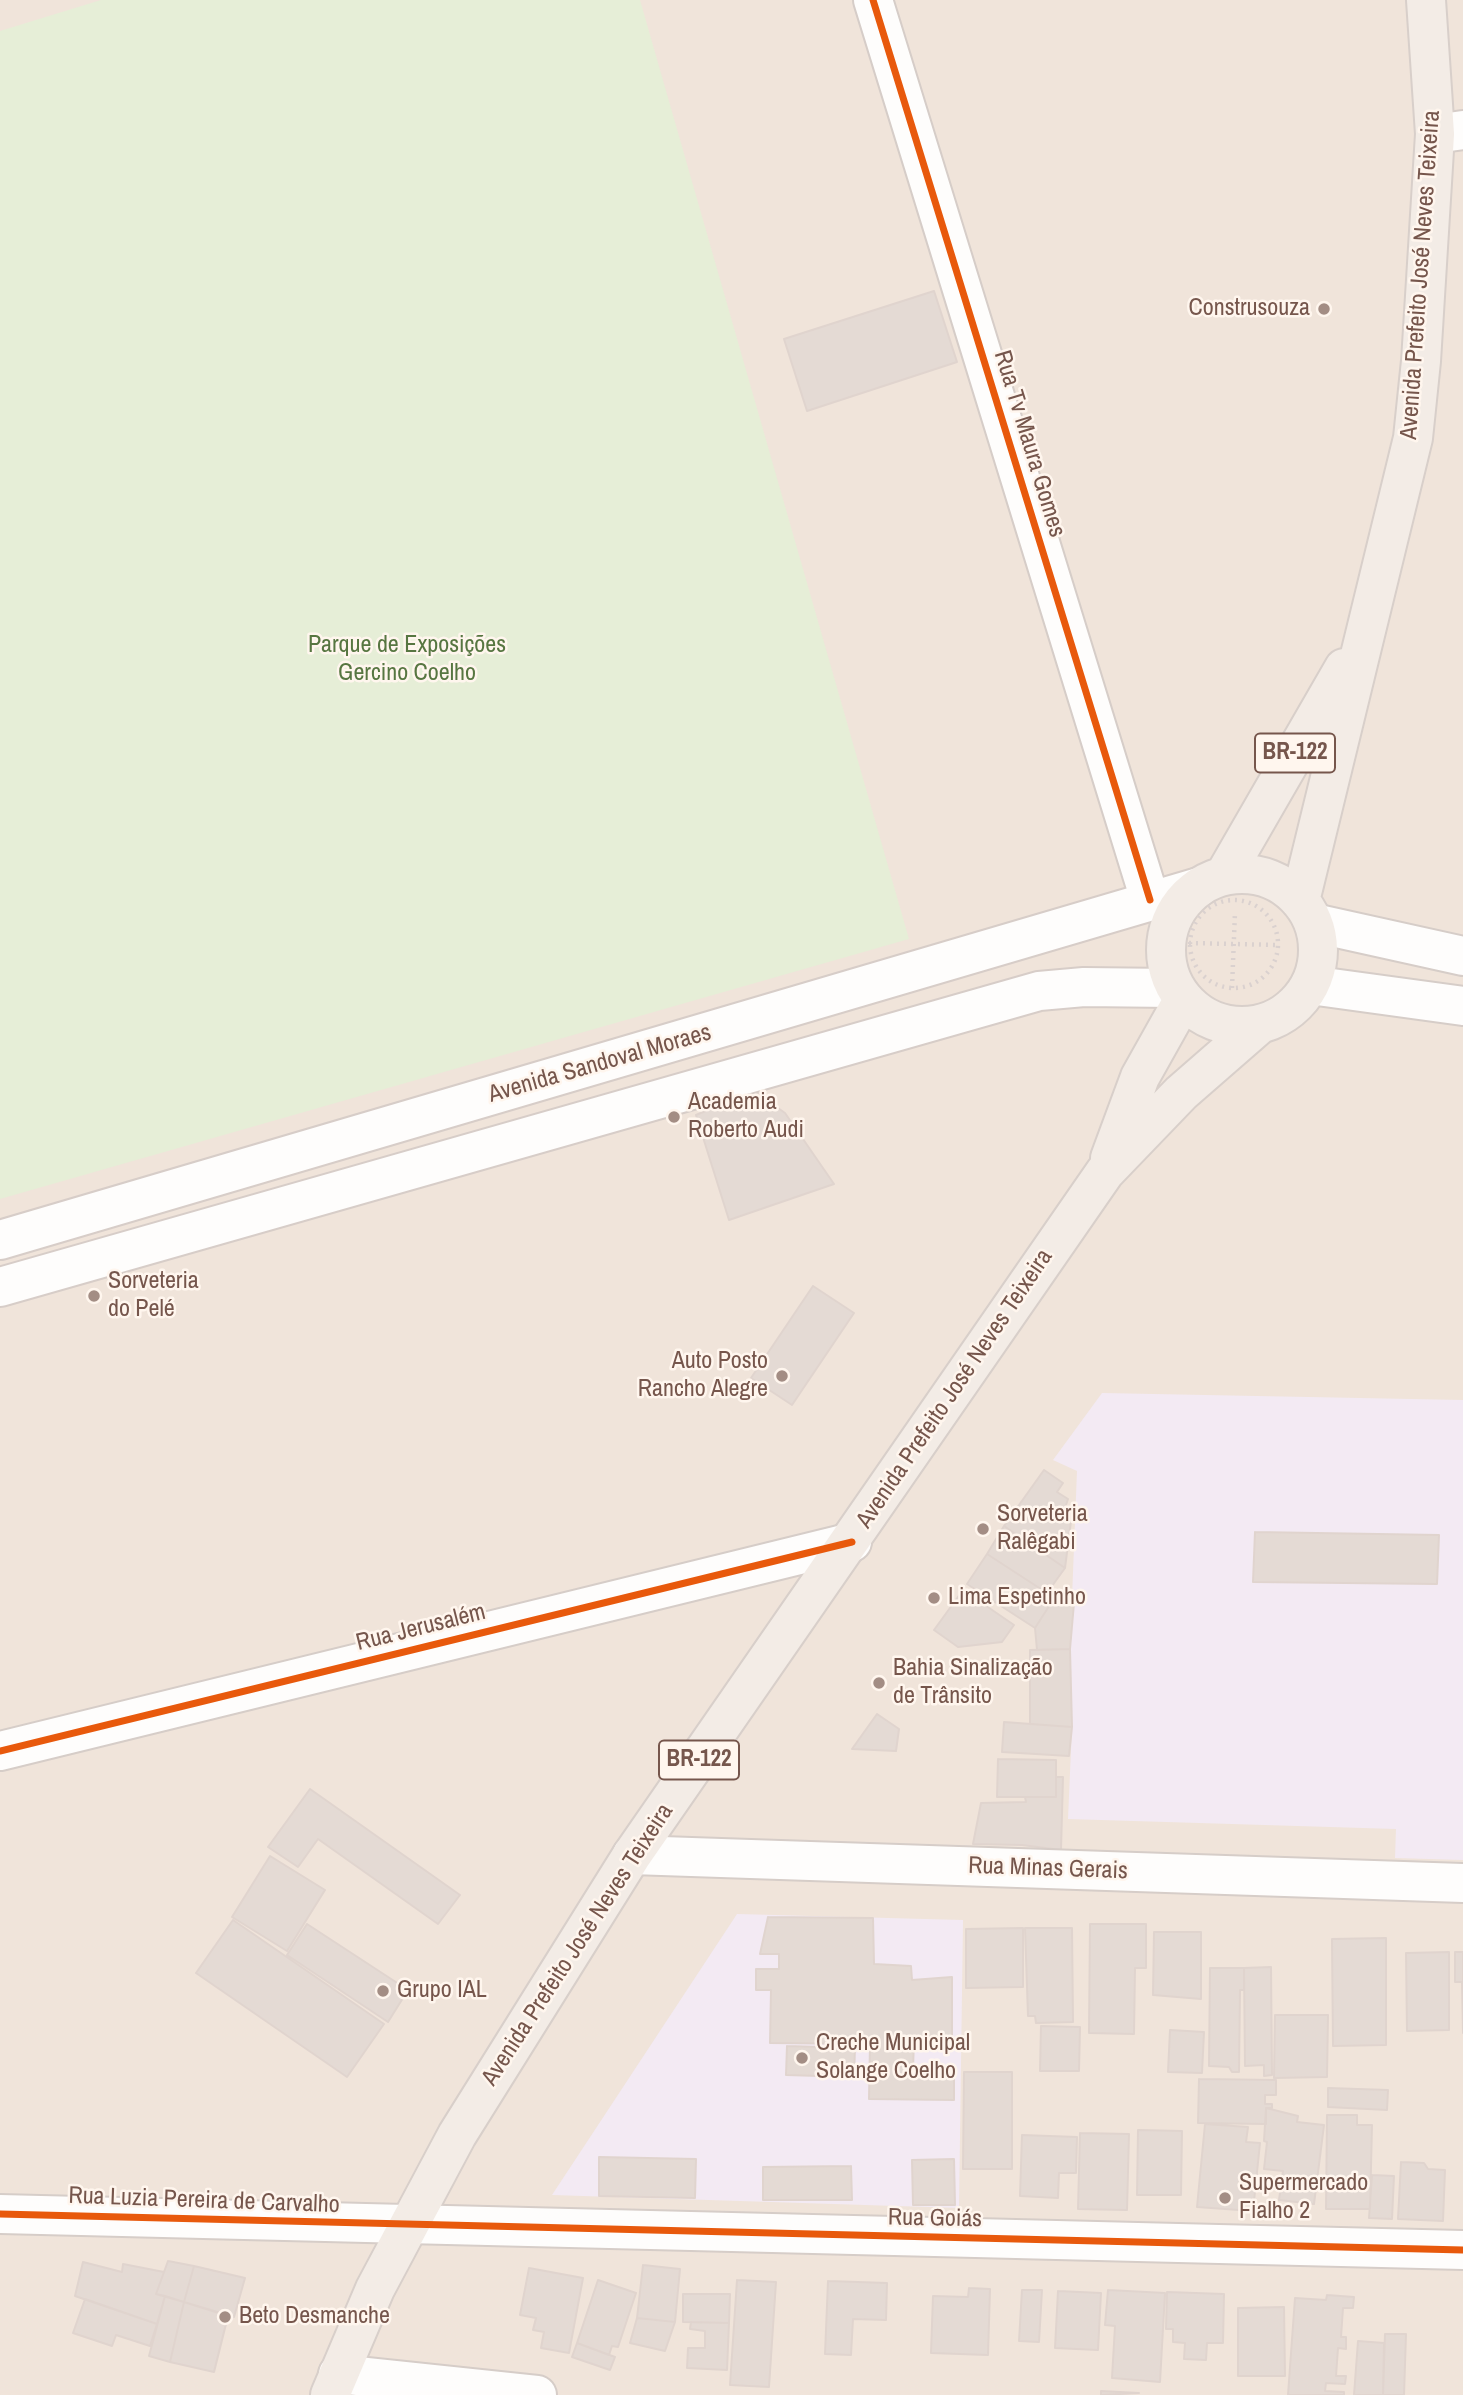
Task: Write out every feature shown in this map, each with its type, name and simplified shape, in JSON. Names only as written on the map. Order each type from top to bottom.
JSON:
[{"type":"main road","name":"Avenida Prefeito José Neves Teixeira","points":[[1307,912],[1366,630],[1413,438],[1449,132],[1426,0]]},
{"type":"main road","name":"Avenida Prefeito José Neves Teixeira","points":[[1219,887],[1366,630]]},
{"type":"main road","points":[[1219,887],[1252,874],[1266,877],[1290,891],[1307,912]]},
{"type":"main road","name":"BR-122","points":[[1219,887],[1182,904],[1171,924],[1166,948],[1178,995],[1207,1018],[1225,1025],[1259,1025],[1271,1021],[1294,1007],[1310,985],[1317,965],[1318,944],[1307,912]]},
{"type":"main road","name":"Avenida Prefeito José Neves Teixeira","points":[[1105,1172],[1140,1077],[1178,995]]},
{"type":"main road","name":"Avenida Prefeito José Neves Teixeira","points":[[334,2384],[407,2225],[457,2135],[632,1855],[852,1542],[1105,1172],[1181,1093],[1259,1025]]},
{"type":"street","name":"Rua Tv Maura Gomes","points":[[873,0],[1150,900]]},
{"type":"street","name":"Avenida Sandoval Moraes","points":[[0,1240],[1150,900],[1219,887]]},
{"type":"street","points":[[1307,912],[1463,956]]},
{"type":"street","points":[[1310,985],[1463,1006]]},
{"type":"street","name":"Avenida Sandoval Moraes","points":[[0,1287],[1040,991],[1084,986],[1178,995]]},
{"type":"street","name":"Rua Jerusalém","points":[[0,1751],[852,1542]]},
{"type":"street","name":"Rua Minas Gerais","points":[[632,1855],[1463,1883]]},
{"type":"street","name":"Rua Luzia Pereira de Carvalho","points":[[0,2214],[407,2225]]},
{"type":"street","name":"Rua Goiás","points":[[407,2225],[1463,2250]]},
{"type":"street","points":[[334,2384],[537,2395]]},
{"type":"path","points":[[1219,887],[1261,908],[1277,931],[1276,959],[1259,981],[1246,987],[1232,988],[1206,979],[1191,957],[1191,929],[1208,907],[1221,901],[1219,887]]},
{"type":"path","points":[[1219,887],[1235,944],[1232,988]]},
{"type":"path","points":[[1189,943],[1278,945]]},
{"type":"shaded area","points":[[0,0],[1463,0],[1463,2395],[0,2395]]},
{"type":"shaded area","points":[[1102,1393],[1463,1400],[1463,1860],[1395,1858],[1396,1829],[1068,1819],[1072,1727],[1070,1649],[1077,1471],[1053,1460]]},
{"type":"shaded area","name":"Creche Municipal Solange Coelho","points":[[737,1914],[963,1920],[959,2208],[552,2195]]},
{"type":"green space","name":"Parque de Exposições Gercino Coelho","points":[[101,0],[640,0],[909,939],[0,1199],[0,31]]},
{"type":"building","points":[[934,291],[957,362],[807,411],[784,339]]},
{"type":"building","points":[[754,1091],[785,1113],[834,1184],[729,1220],[696,1115]]},
{"type":"building","points":[[813,1286],[854,1313],[792,1405],[751,1378]]},
{"type":"building","points":[[1044,1470],[1063,1483],[1057,1492],[1068,1499],[1066,1505],[1072,1513],[1065,1568],[1004,1526]]},
{"type":"building","points":[[1004,1526],[1065,1568],[1047,1593],[987,1554]]},
{"type":"building","points":[[1255,1532],[1439,1535],[1437,1584],[1253,1582]]},
{"type":"building","points":[[987,1554],[1047,1593],[1053,1600],[1035,1628],[967,1584]]},
{"type":"building","points":[[963,1590],[1014,1625],[1002,1642],[958,1647],[934,1630]]},
{"type":"building","points":[[1053,1600],[1074,1603],[1070,1649],[1037,1650],[1035,1628]]},
{"type":"building","points":[[1070,1649],[1072,1727],[1030,1724],[1030,1650]]},
{"type":"building","points":[[877,1714],[899,1729],[896,1751],[852,1749]]},
{"type":"building","points":[[1004,1722],[1072,1727],[1069,1756],[1002,1752]]},
{"type":"building","points":[[998,1759],[1056,1760],[1056,1797],[997,1797]]},
{"type":"building","points":[[1056,1777],[1063,1777],[1061,1850],[1022,1845],[973,1844],[981,1803],[1026,1802],[1025,1797],[1056,1797]]},
{"type":"building","points":[[310,1789],[460,1895],[438,1924],[318,1839],[298,1867],[268,1847]]},
{"type":"building","points":[[270,1856],[325,1890],[287,1951],[232,1917]]},
{"type":"building","points":[[768,1917],[873,1918],[874,1964],[911,1966],[912,1980],[952,1977],[952,2036],[914,2036],[913,2072],[954,2073],[954,2100],[869,2099],[870,2044],[770,2043],[771,1990],[756,1990],[756,1969],[779,1969],[779,1954],[760,1954]]},
{"type":"building","points":[[233,1920],[384,2024],[347,2077],[196,1973]]},
{"type":"building","points":[[307,1924],[408,1990],[388,2022],[287,1955]]},
{"type":"building","points":[[1090,1924],[1146,1924],[1146,1968],[1135,1968],[1134,2034],[1089,2033]]},
{"type":"building","points":[[1023,1928],[1023,1987],[966,1988],[966,1929]]},
{"type":"building","points":[[1025,1928],[1072,1928],[1073,2022],[1036,2023],[1035,2016],[1028,2016]]},
{"type":"building","points":[[1154,1932],[1201,1932],[1201,1999],[1153,1995]]},
{"type":"building","points":[[1386,1938],[1386,2045],[1333,2046],[1332,1939]]},
{"type":"building","points":[[1449,1952],[1449,2030],[1407,2031],[1406,1953]]},
{"type":"building","points":[[1455,1952],[1463,1952],[1463,2033],[1462,1982],[1455,1982]]},
{"type":"building","points":[[1271,1967],[1272,2075],[1264,2076],[1264,2065],[1245,2066],[1244,1968]]},
{"type":"building","points":[[1210,1968],[1244,1968],[1244,1990],[1240,1990],[1239,2072],[1232,2072],[1229,2067],[1209,2066]]},
{"type":"building","points":[[1275,2015],[1328,2015],[1327,2077],[1274,2078]]},
{"type":"building","points":[[1041,2026],[1080,2027],[1079,2071],[1040,2071]]},
{"type":"building","points":[[1170,2030],[1204,2032],[1202,2073],[1168,2072]]},
{"type":"building","points":[[787,2046],[855,2048],[854,2077],[786,2075]]},
{"type":"building","points":[[964,2072],[1012,2072],[1012,2169],[963,2169]]},
{"type":"building","points":[[1199,2079],[1276,2080],[1276,2095],[1265,2095],[1265,2104],[1272,2104],[1272,2108],[1266,2108],[1266,2124],[1198,2123]]},
{"type":"building","points":[[1328,2088],[1388,2090],[1387,2110],[1328,2107]]},
{"type":"building","points":[[1266,2108],[1298,2116],[1297,2122],[1324,2125],[1314,2204],[1279,2200],[1283,2171],[1264,2169],[1267,2142],[1264,2141]]},
{"type":"building","points":[[1327,2115],[1357,2115],[1357,2125],[1372,2125],[1370,2209],[1326,2209]]},
{"type":"building","points":[[1205,2124],[1248,2127],[1246,2142],[1260,2143],[1253,2211],[1197,2207]]},
{"type":"building","points":[[1138,2130],[1182,2131],[1181,2195],[1137,2195]]},
{"type":"building","points":[[1080,2133],[1129,2134],[1127,2210],[1078,2209]]},
{"type":"building","points":[[1022,2135],[1077,2137],[1076,2173],[1059,2173],[1058,2198],[1020,2196]]},
{"type":"building","points":[[599,2157],[696,2159],[695,2198],[599,2196]]},
{"type":"building","points":[[954,2159],[955,2205],[913,2205],[912,2160]]},
{"type":"building","points":[[1401,2162],[1424,2163],[1428,2169],[1445,2170],[1443,2221],[1398,2219]]},
{"type":"building","points":[[851,2166],[852,2200],[763,2200],[763,2167]]},
{"type":"building","points":[[1372,2175],[1394,2176],[1392,2219],[1369,2218]]},
{"type":"building","points":[[168,2261],[194,2266],[184,2302],[156,2294]]},
{"type":"building","points":[[83,2262],[122,2272],[123,2264],[164,2272],[156,2294],[165,2296],[157,2324],[75,2296]]},
{"type":"building","points":[[643,2265],[680,2269],[675,2322],[637,2318]]},
{"type":"building","points":[[194,2266],[245,2278],[234,2317],[184,2302]]},
{"type":"building","points":[[529,2268],[583,2278],[569,2353],[541,2348],[544,2332],[533,2330],[536,2318],[520,2315]]},
{"type":"building","points":[[598,2280],[636,2293],[618,2347],[612,2346],[609,2355],[577,2343]]},
{"type":"building","points":[[737,2280],[776,2282],[769,2387],[730,2385]]},
{"type":"building","points":[[828,2281],[887,2283],[886,2320],[853,2319],[851,2355],[825,2354]]},
{"type":"building","points":[[969,2288],[990,2289],[988,2355],[931,2353],[933,2296],[968,2297]]},
{"type":"building","points":[[1022,2290],[1042,2290],[1039,2342],[1019,2341]]},
{"type":"building","points":[[1108,2290],[1165,2293],[1160,2382],[1112,2378],[1115,2326],[1105,2325]]},
{"type":"building","points":[[1058,2291],[1101,2293],[1098,2350],[1055,2348]]},
{"type":"building","points":[[1167,2292],[1224,2294],[1223,2343],[1207,2343],[1206,2360],[1184,2359],[1185,2343],[1173,2342],[1173,2329],[1166,2329]]},
{"type":"building","points":[[683,2294],[730,2294],[729,2323],[683,2322]]},
{"type":"building","points":[[1327,2295],[1354,2297],[1353,2308],[1343,2308],[1341,2337],[1346,2337],[1346,2349],[1338,2348],[1336,2376],[1346,2376],[1345,2384],[1326,2383],[1325,2391],[1344,2392],[1344,2395],[1288,2395],[1295,2298],[1326,2300]]},
{"type":"building","points":[[165,2296],[184,2302],[170,2362],[149,2356]]},
{"type":"building","points":[[85,2299],[157,2324],[150,2346],[116,2335],[112,2346],[73,2333]]},
{"type":"building","points":[[184,2302],[228,2316],[214,2372],[170,2362]]},
{"type":"building","points":[[1284,2307],[1285,2376],[1238,2376],[1238,2308]]},
{"type":"building","points":[[637,2318],[675,2322],[665,2351],[630,2343]]},
{"type":"building","points":[[691,2322],[729,2323],[727,2370],[687,2368],[688,2348],[705,2348],[705,2331],[690,2329]]},
{"type":"building","points":[[1385,2334],[1406,2334],[1404,2395],[1383,2395]]},
{"type":"building","points":[[1358,2341],[1384,2343],[1383,2395],[1354,2395]]},
{"type":"building","points":[[577,2343],[615,2357],[610,2370],[572,2357]]},
{"type":"building","points":[[1101,2391],[1139,2393],[1101,2395]]},
{"type":"cycle path","points":[[873,0],[1150,900]]},
{"type":"cycle path","points":[[0,1751],[852,1542]]},
{"type":"cycle path","points":[[0,2214],[1463,2250]]},
{"type":"place","name":"Construsouza","points":[[1324,309]]},
{"type":"place","name":"Academia Roberto Audi","points":[[674,1117]]},
{"type":"place","name":"Sorveteria do Pelé","points":[[94,1296]]},
{"type":"place","name":"Auto Posto Rancho Alegre","points":[[782,1376]]},
{"type":"place","name":"Sorveteria Ralêgabi","points":[[983,1529]]},
{"type":"place","name":"Lima Espetinho","points":[[934,1598]]},
{"type":"place","name":"Bahia Sinalização de Trânsito","points":[[879,1683]]},
{"type":"place","name":"Grupo IAL","points":[[383,1991]]},
{"type":"place","name":"Creche Municipal Solange Coelho","points":[[802,2058]]},
{"type":"place","name":"Supermercado Fialho 2","points":[[1225,2198]]},
{"type":"place","name":"Beto Desmanche","points":[[225,2317]]}]
